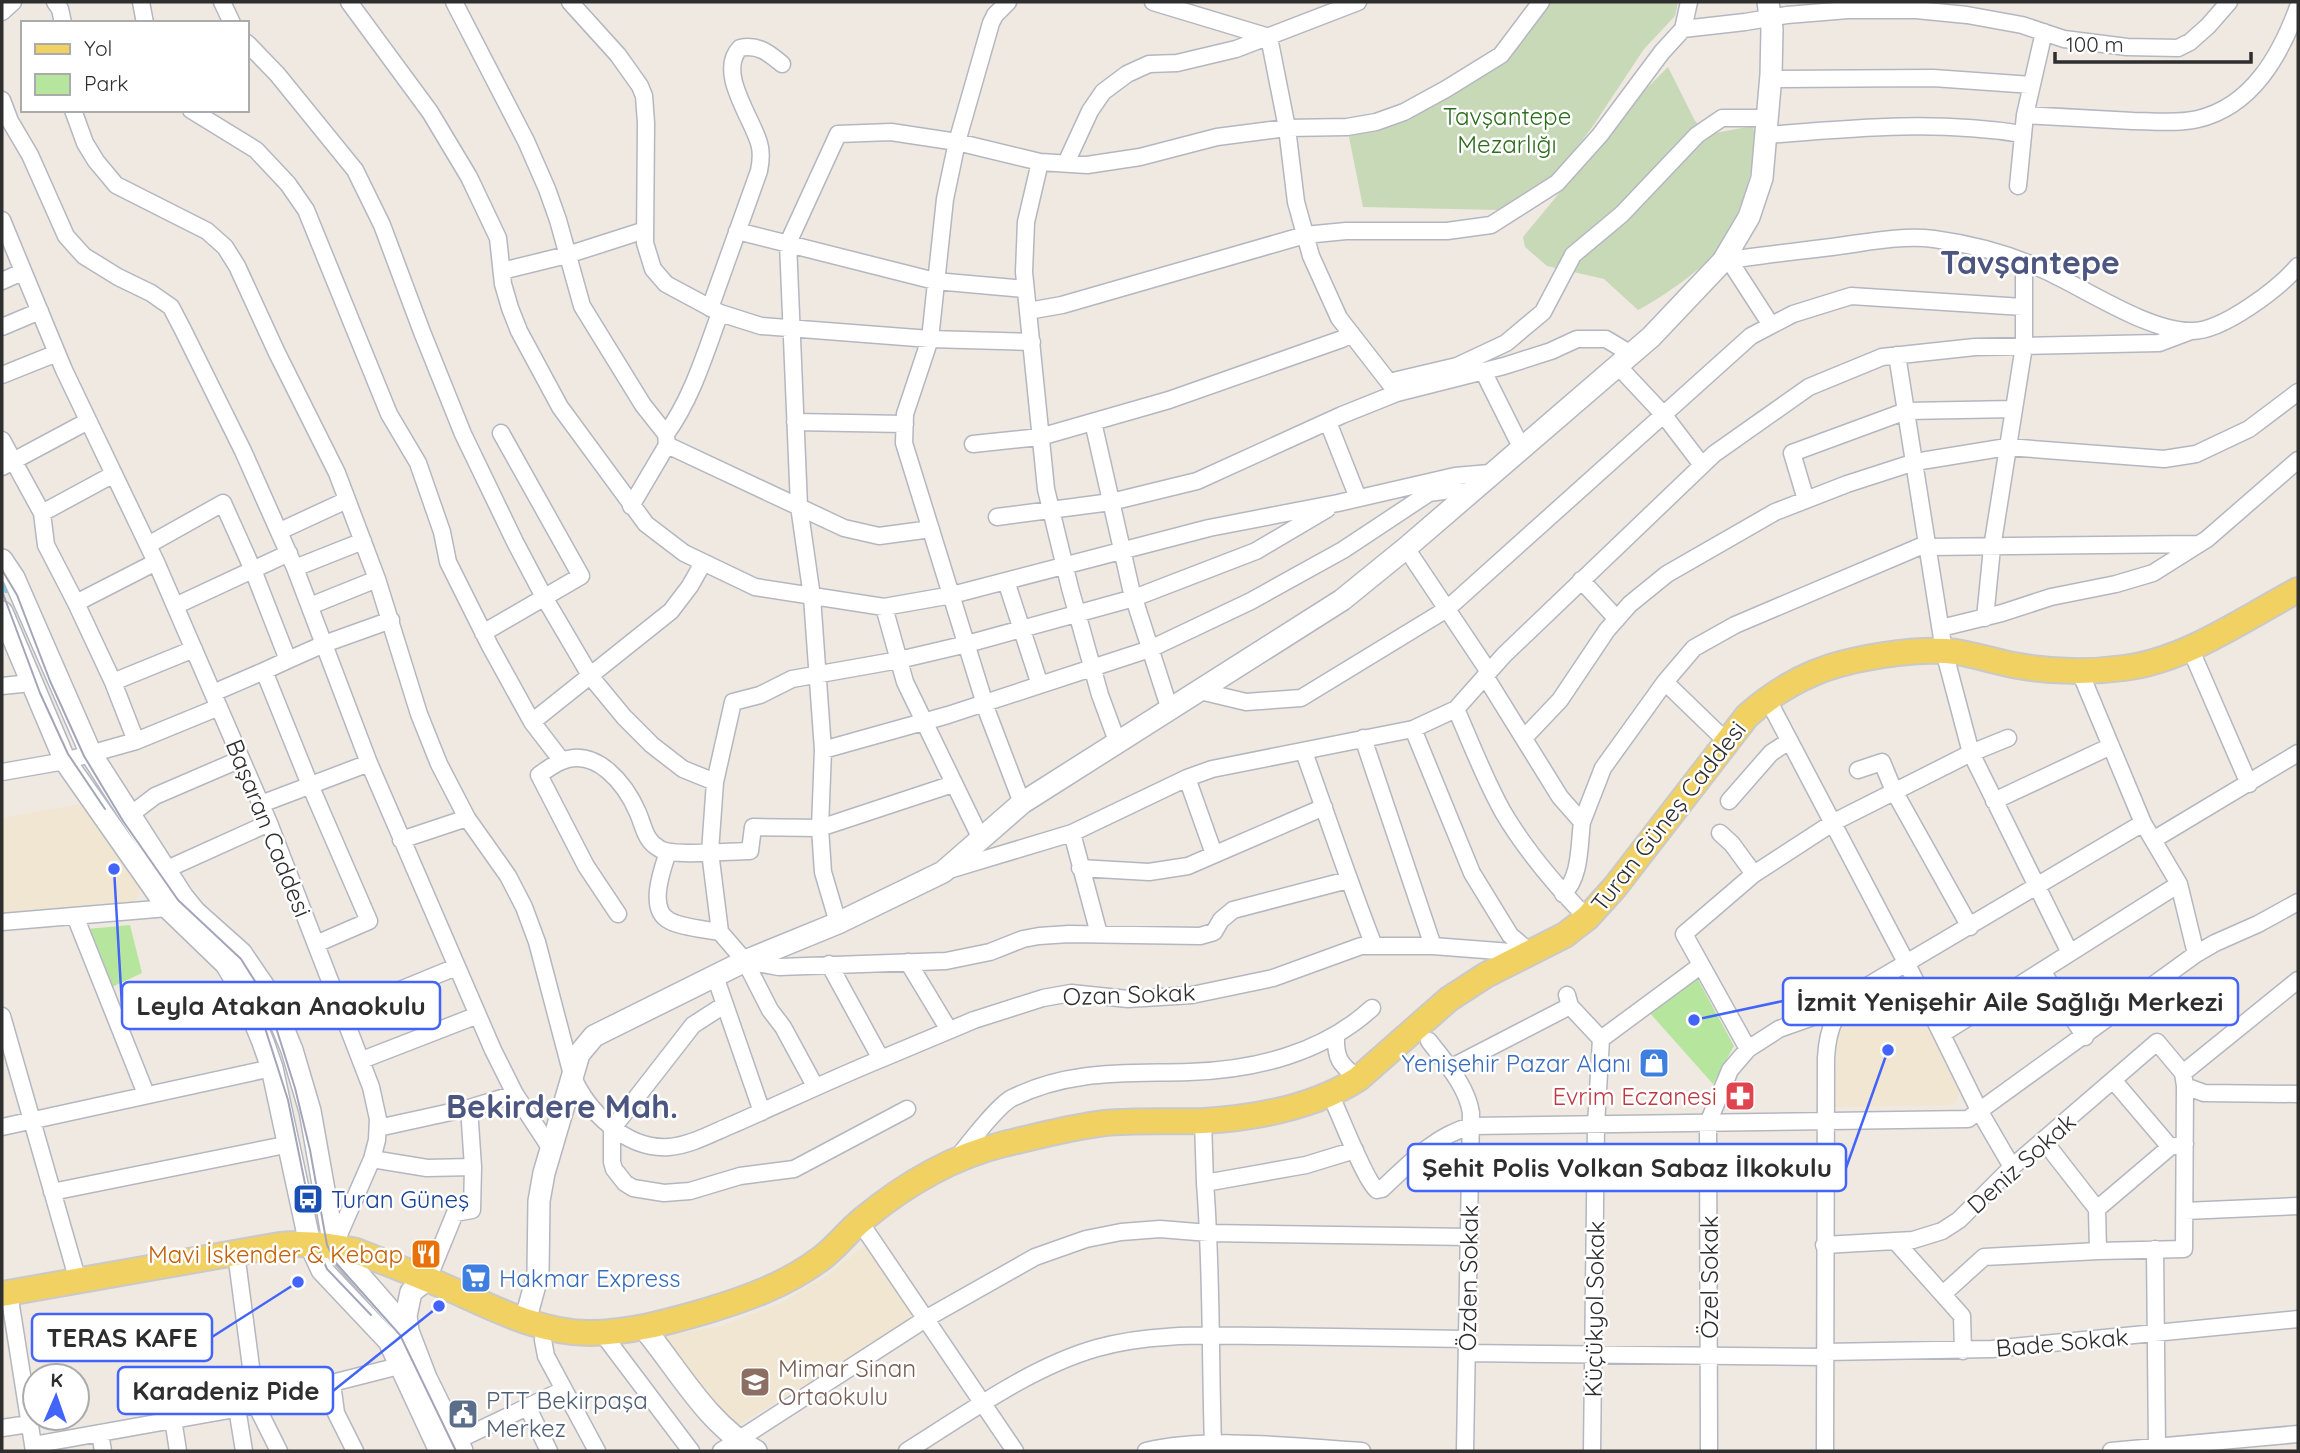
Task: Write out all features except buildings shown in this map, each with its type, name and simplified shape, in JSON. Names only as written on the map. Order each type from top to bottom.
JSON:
[{"type":"main road","name":"Turan Güneş Caddesi","points":[[5,1293],[280,1245],[322,1245],[356,1251],[535,1324],[576,1333],[602,1333],[643,1327],[739,1301],[782,1283],[821,1259],[860,1222],[904,1188],[954,1161],[1001,1145],[1070,1129],[1133,1121],[1203,1121],[1263,1113],[1330,1094],[1358,1079],[1449,999],[1486,975],[1565,935],[1587,918],[1615,887],[1747,716],[1767,698],[1815,672],[1920,650],[1942,639],[2015,665],[2080,672],[2147,664],[2190,648],[2298,590]]},
{"type":"street","points":[[55,2],[63,21]]},
{"type":"street","points":[[141,2],[145,21]]},
{"type":"street","points":[[222,2],[231,21]]},
{"type":"street","points":[[349,2],[430,112],[469,177],[498,238],[505,294],[519,331],[557,402],[631,506],[658,535],[703,563],[755,587],[884,607],[952,595],[1209,528],[1338,503],[1455,476],[1490,473]]},
{"type":"street","points":[[454,2],[526,141],[555,209],[576,292],[591,322],[666,439],[746,484],[844,528],[879,536],[931,529]]},
{"type":"street","points":[[570,2],[618,55],[644,96],[647,254],[658,277],[678,292],[715,311],[745,322],[790,329],[930,339],[1032,342]]},
{"type":"street","points":[[1008,2],[1000,8],[991,23],[957,142],[940,230],[930,339],[905,414],[904,443],[985,702],[1022,803]]},
{"type":"street","points":[[1153,2],[1269,37]]},
{"type":"street","points":[[1066,163],[1090,111],[1103,92],[1127,74],[1149,64],[1177,63],[1215,55],[1357,2]]},
{"type":"street","points":[[838,923],[823,872],[820,828],[822,750],[812,597],[799,506],[790,329],[789,243],[838,134],[891,132],[957,142],[1040,162],[1087,165],[1126,159],[1217,137],[1287,128],[1347,127],[1376,122],[1404,112],[1501,55],[1541,2]]},
{"type":"street","points":[[1028,311],[1062,305],[1305,235],[1346,230],[1447,231],[1491,225],[1557,183],[1600,135],[1662,52],[1683,29],[1689,2]]},
{"type":"street","points":[[1683,29],[1770,10],[1982,9],[2064,39],[2127,47],[2178,48],[2208,26],[2229,2]]},
{"type":"street","points":[[2025,115],[2170,122],[2197,120],[2226,109],[2249,92],[2271,66],[2298,7]]},
{"type":"street","points":[[943,872],[1022,803],[1342,600],[1651,337],[1726,260],[1749,217],[1762,178],[1771,79],[1770,10]]},
{"type":"street","points":[[2018,186],[2025,115],[2044,33]]},
{"type":"street","points":[[1269,37],[1287,128],[1296,202],[1311,256],[1339,318],[1393,388]]},
{"type":"street","points":[[248,44],[277,74],[355,170],[382,225],[463,434],[544,597],[592,677],[624,717],[652,745],[683,769],[715,782]]},
{"type":"street","points":[[631,506],[692,388],[737,231],[759,171],[761,157],[753,128],[736,92],[732,70],[733,55],[740,48],[757,47],[782,64]]},
{"type":"street","points":[[1771,79],[1933,78],[2032,85]]},
{"type":"street","points":[[2,100],[66,236],[74,247],[118,277],[171,307],[280,531],[369,763],[456,967],[515,1094],[551,1149]]},
{"type":"street","points":[[74,112],[85,143],[117,186],[128,194],[207,231],[225,247],[237,267],[330,457],[377,579],[428,739],[467,818],[508,876],[524,907],[537,942],[578,1090],[612,1129]]},
{"type":"street","points":[[194,112],[256,150],[288,184],[306,210],[389,414],[418,463],[442,533],[448,562],[532,722],[562,761]]},
{"type":"street","points":[[997,517],[1111,502],[1197,481],[1328,422],[1393,388],[1457,366],[1506,343],[1543,312],[1573,255],[1622,214],[1697,135],[1722,118],[1768,127],[1906,125],[2022,134]]},
{"type":"street","points":[[1040,162],[1026,222],[1024,272],[1040,437],[1051,510],[1077,612],[1117,741]]},
{"type":"street","name":"Başaran Caddesi","points":[[2,220],[57,353],[156,562],[270,823],[362,1060],[376,1105],[378,1128],[372,1159],[322,1245]]},
{"type":"street","points":[[502,271],[567,255],[645,230]]},
{"type":"street","points":[[737,231],[935,281],[1026,289]]},
{"type":"street","points":[[1726,260],[1887,239],[1932,239],[1984,250],[2024,263],[2166,329],[2191,331],[2204,330],[2260,301],[2282,284],[2298,266]]},
{"type":"street","points":[[1726,260],[1771,325]]},
{"type":"street","points":[[1985,618],[1992,548],[2024,346],[2024,263]]},
{"type":"street","points":[[2,281],[22,272]]},
{"type":"street","points":[[1200,691],[1246,702],[1301,698],[1447,609],[1751,336],[1793,314],[1851,296],[2023,307]]},
{"type":"street","points":[[2,327],[40,311]]},
{"type":"street","points":[[597,1451],[563,1390],[543,1347],[543,1335],[535,1324],[540,1188],[579,1054],[594,1036],[745,961],[838,923],[943,872],[1072,833],[1187,778],[1212,769],[1413,729],[1456,709],[1581,580],[1714,454],[1809,387],[1882,357],[1975,347],[2159,342],[2191,331]]},
{"type":"street","points":[[974,444],[1040,437],[1170,400],[1342,339],[1351,333]]},
{"type":"street","points":[[1393,388],[1483,371],[1551,351],[1577,339],[1605,339],[1624,360],[1702,465]]},
{"type":"street","points":[[2,375],[57,353]]},
{"type":"street","points":[[1897,355],[1942,639],[1971,753],[2070,953]]},
{"type":"street","points":[[1483,371],[1521,447]]},
{"type":"street","points":[[1524,738],[1560,700],[1580,668],[1630,604],[1667,574],[1775,512],[1847,484],[1915,462],[2007,447],[2164,460],[2196,454],[2249,429],[2298,392]]},
{"type":"street","points":[[1806,500],[1792,453],[1906,411],[2014,409]]},
{"type":"street","points":[[7,464],[88,421]]},
{"type":"street","points":[[794,422],[905,424]]},
{"type":"street","points":[[1093,422],[1133,598],[1170,710]]},
{"type":"street","points":[[1328,422],[1358,498]]},
{"type":"street","points":[[483,633],[581,576],[501,433]]},
{"type":"street","points":[[2,440],[7,464],[43,513],[46,545],[113,682],[136,741]]},
{"type":"street","points":[[1942,639],[1985,618],[2051,597],[2116,584],[2152,573],[2199,544],[2298,460]]},
{"type":"street","points":[[43,513],[114,474]]},
{"type":"street","points":[[822,750],[923,723],[1150,649],[1251,601],[1343,550],[1429,492],[1469,492]]},
{"type":"street","points":[[280,531],[347,500]]},
{"type":"street","points":[[148,545],[223,503],[288,660]]},
{"type":"street","points":[[816,1086],[745,961],[720,932],[710,852],[715,782],[735,700],[766,692],[792,678],[899,660],[1133,598],[1256,551],[1338,503]]},
{"type":"street","points":[[175,606],[253,570],[363,541]]},
{"type":"street","points":[[1563,894],[1570,887],[1576,872],[1582,822],[1603,768],[1665,682],[1694,648],[1735,625],[1927,546],[1992,548],[2199,544]]},
{"type":"street","points":[[1406,548],[1447,609],[1560,797],[1582,822]]},
{"type":"street","points":[[2,560],[14,578],[91,754],[182,897],[249,961],[269,994],[292,1050],[310,1111],[322,1245],[321,1270],[398,1336],[426,1378],[453,1448]]},
{"type":"street","points":[[76,603],[156,562]]},
{"type":"street","points":[[532,722],[592,677],[671,611],[703,563]]},
{"type":"street","points":[[310,606],[377,579]]},
{"type":"street","points":[[1581,580],[1617,619]]},
{"type":"street","points":[[1006,581],[1040,685]]},
{"type":"street","points":[[884,607],[905,682],[981,839]]},
{"type":"street","points":[[2,612],[65,761],[168,908],[233,974],[253,1015],[272,1068],[290,1144],[322,1245]]},
{"type":"street","points":[[2,772],[65,761],[136,741],[216,700],[264,671],[324,644],[391,620]]},
{"type":"street","points":[[2190,648],[2249,784]]},
{"type":"street","points":[[113,682],[194,649]]},
{"type":"street","points":[[264,671],[369,921],[316,944]]},
{"type":"street","points":[[2080,672],[2143,823],[2179,884],[2196,954]]},
{"type":"street","points":[[1665,682],[1726,741]]},
{"type":"street","points":[[2,686],[31,683]]},
{"type":"street","points":[[1767,698],[1834,822],[1980,1112],[2012,1167]]},
{"type":"street","points":[[1456,709],[1502,810],[1525,847],[1563,894],[1587,918]]},
{"type":"street","points":[[1413,729],[1472,873],[1510,935],[1532,954]]},
{"type":"street","points":[[1363,738],[1433,946]]},
{"type":"street","points":[[1748,1049],[1684,934],[1754,874],[1834,822],[1971,753],[2008,738]]},
{"type":"street","points":[[1729,801],[1771,753],[1789,741]]},
{"type":"street","points":[[1994,801],[2111,746]]},
{"type":"street","points":[[1304,752],[1374,946]]},
{"type":"street","points":[[2153,840],[2298,753]]},
{"type":"street","points":[[618,914],[586,866],[539,775],[562,761],[576,758],[592,760],[609,771],[636,809],[645,834],[655,845],[667,852],[750,851],[753,827],[820,828],[953,784]]},
{"type":"street","points":[[130,814],[155,796],[241,759]]},
{"type":"street","points":[[1858,770],[1882,762],[1894,791],[1970,927]]},
{"type":"street","points":[[261,804],[369,763]]},
{"type":"street","points":[[1187,778],[1214,854]]},
{"type":"street","points":[[1080,868],[1149,872],[1188,866],[1324,807]]},
{"type":"street","points":[[401,840],[467,818]]},
{"type":"street","points":[[165,870],[270,823]]},
{"type":"street","points":[[1825,1451],[1825,1122],[1827,1046],[1832,1021],[1841,1007],[1864,988],[2143,823]]},
{"type":"street","points":[[1072,833],[1099,934]]},
{"type":"street","points":[[1720,833],[1732,844],[1754,874]]},
{"type":"street","points":[[667,852],[658,890],[663,916],[677,923],[720,932]]},
{"type":"street","points":[[745,961],[779,967],[959,960],[1039,936],[1209,935],[1233,910],[1348,880]]},
{"type":"street","points":[[1942,1034],[2179,884]]},
{"type":"street","points":[[1330,1094],[1373,1187],[1379,1190],[1429,1146],[1450,1133],[1471,1126],[1960,1121],[1980,1112],[2196,954],[2298,902]]},
{"type":"street","points":[[2,922],[168,908]]},
{"type":"street","points":[[75,916],[146,1094]]},
{"type":"street","name":"Ozan Sokak","points":[[612,1129],[644,1143],[669,1147],[688,1143],[949,1030],[1043,998],[1071,993],[1128,999],[1192,995],[1273,978],[1361,946],[1433,946],[1532,954]]},
{"type":"street","points":[[908,962],[949,1030]]},
{"type":"street","points":[[829,964],[881,1059]]},
{"type":"street","points":[[1450,1068],[1568,1000],[1601,1039],[1700,966]]},
{"type":"street","points":[[344,1013],[456,967]]},
{"type":"street","points":[[2042,971],[2085,1037]]},
{"type":"street","points":[[715,976],[762,1112]]},
{"type":"street","points":[[1942,1294],[1984,1257],[2184,1249],[2185,1211],[2178,1145],[2184,1080],[2298,980]]},
{"type":"street","points":[[724,1005],[692,1025],[612,1129],[612,1162],[625,1183],[642,1191],[690,1191],[740,1176],[794,1169],[907,1109]]},
{"type":"street","name":"Özel Sokak","points":[[1709,1451],[1708,1124],[1730,1070],[1748,1049],[1779,1029],[1841,1007]]},
{"type":"street","points":[[954,1161],[1009,1099],[1069,1077],[1192,1072],[1274,1061],[1336,1035],[1372,1008]]},
{"type":"street","points":[[362,1060],[478,1015]]},
{"type":"street","points":[[2,1016],[78,1281]]},
{"type":"street","points":[[1336,1035],[1335,1047],[1339,1063],[1358,1079]]},
{"type":"street","name":"Küçükyol Sokak","points":[[1592,1451],[1596,1125],[1601,1039]]},
{"type":"street","name":"Özden Sokak","points":[[1429,1041],[1450,1068],[1468,1103],[1471,1126],[1465,1451]]},
{"type":"street","name":"Deniz Sokak","points":[[1824,1245],[1896,1242],[1927,1237],[1942,1231],[1959,1220],[2012,1167],[2157,1042],[2184,1080]]},
{"type":"street","points":[[2,1127],[272,1068]]},
{"type":"street","points":[[2113,1080],[2178,1145]]},
{"type":"street","points":[[2184,1080],[2204,1093],[2298,1094]]},
{"type":"street","points":[[378,1128],[469,1108],[515,1094]]},
{"type":"street","points":[[453,1448],[399,1366],[398,1336],[411,1292],[428,1279],[455,1213],[472,1210],[473,1167],[469,1108]]},
{"type":"street","points":[[1203,1121],[1209,1233],[1213,1444]]},
{"type":"street","points":[[2045,1141],[2097,1209],[2098,1251]]},
{"type":"street","points":[[52,1192],[290,1144]]},
{"type":"street","points":[[2097,1209],[2178,1145]]},
{"type":"street","points":[[1205,1183],[1306,1165],[1355,1150]]},
{"type":"street","points":[[372,1159],[427,1168],[473,1167]]},
{"type":"street","points":[[2185,1211],[2298,1206]]},
{"type":"street","points":[[860,1222],[1015,1451]]},
{"type":"street","points":[[728,1446],[927,1318],[1035,1257],[1097,1237],[1142,1229],[1209,1233],[1469,1237]]},
{"type":"street","points":[[1896,1242],[1962,1316],[1963,1351]]},
{"type":"street","points":[[2155,1249],[2157,1448]]},
{"type":"street","points":[[236,1253],[256,1405],[279,1451]]},
{"type":"street","points":[[5,1293],[21,1380]]},
{"type":"street","name":"Bade Sokak","points":[[906,1451],[983,1403],[1061,1361],[1098,1348],[1142,1339],[1209,1335],[1593,1354],[1825,1354],[1963,1351],[2298,1319]]},
{"type":"street","points":[[643,1327],[728,1446],[756,1451]]},
{"type":"street","points":[[602,1333],[691,1451]]},
{"type":"street","points":[[355,1451],[336,1413],[332,1383],[399,1366]]},
{"type":"street","points":[[453,1448],[563,1390]]},
{"type":"street","points":[[33,1448],[256,1405]]},
{"type":"street","points":[[237,1408],[244,1451]]},
{"type":"street","points":[[528,1408],[550,1451]]},
{"type":"street","points":[[173,1419],[178,1451]]},
{"type":"street","points":[[2,1428],[21,1425]]},
{"type":"street","points":[[100,1433],[103,1451]]},
{"type":"street","points":[[2110,1451],[2190,1448],[2298,1434]]},
{"type":"street","points":[[1146,1451],[1163,1447],[1213,1444],[1362,1451]]},
{"type":"shaded area","points":[[87,803],[142,884],[136,900],[113,905],[2,912],[2,818]]},
{"type":"shaded area","points":[[1904,980],[1960,1093],[1954,1105],[1835,1107],[1837,1042],[1842,1025],[1880,992]]},
{"type":"shaded area","name":"Mimar Sinan Ortaokulu","points":[[865,1245],[915,1318],[735,1427],[663,1336],[721,1326],[779,1304],[828,1275]]},
{"type":"green space","name":"Tavşantepe Mezarlığı","points":[[1545,2],[1678,2],[1675,16],[1644,49],[1554,179],[1497,210],[1363,207],[1347,127],[1423,109],[1479,68]]},
{"type":"green space","points":[[1668,67],[1695,121],[1709,134],[1753,126],[1755,141],[1745,194],[1721,244],[1705,263],[1687,278],[1638,310],[1604,279],[1547,266],[1525,247],[1523,237],[1641,94]]},
{"type":"green space","points":[[130,925],[142,973],[112,987],[87,929]]},
{"type":"green space","points":[[1697,978],[1734,1046],[1713,1084],[1649,1012]]},
{"type":"waterway","points":[[2,580],[6,586]]},
{"type":"tram line","points":[[2,570],[17,595],[50,681],[84,756],[123,821],[178,900],[241,959],[268,1002],[295,1088],[310,1150],[327,1245],[336,1263],[400,1335],[456,1451]]},
{"type":"tram line","points":[[2,591],[40,693],[68,754],[105,809]]},
{"type":"tram line","points":[[259,1009],[288,1100],[311,1213]]},
{"type":"tram line","points":[[319,1250],[327,1269],[371,1315]]},
{"type":"place","name":"Leyla Atakan Anaokulu","points":[[114,869]]},
{"type":"place","name":"İzmit Yenişehir Aile Sağlığı Merkezi","points":[[1694,1020]]},
{"type":"place","name":"Şehit Polis Volkan Sabaz İlkokulu","points":[[1888,1050]]},
{"type":"place","name":"Yenişehir Pazar Alanı","points":[[1654,1063]]},
{"type":"place","name":"Evrim Eczanesi","points":[[1740,1096]]},
{"type":"place","name":"Turan Güneş","points":[[308,1199]]},
{"type":"place","name":"Mavi İskender & Kebap","points":[[426,1254]]},
{"type":"place","name":"Hakmar Express","points":[[476,1278]]},
{"type":"place","name":"TERAS KAFE","points":[[298,1282]]},
{"type":"place","name":"Karadeniz Pide","points":[[439,1306]]},
{"type":"place","name":"Mimar Sinan Ortaokulu","points":[[755,1382]]},
{"type":"place","name":"PTT Bekirpaşa Merkez","points":[[463,1414]]},
{"type":"district","name":"Tavşantepe","points":[[2030,262]]},
{"type":"district","name":"Bekirdere Mah.","points":[[562,1106]]}]
